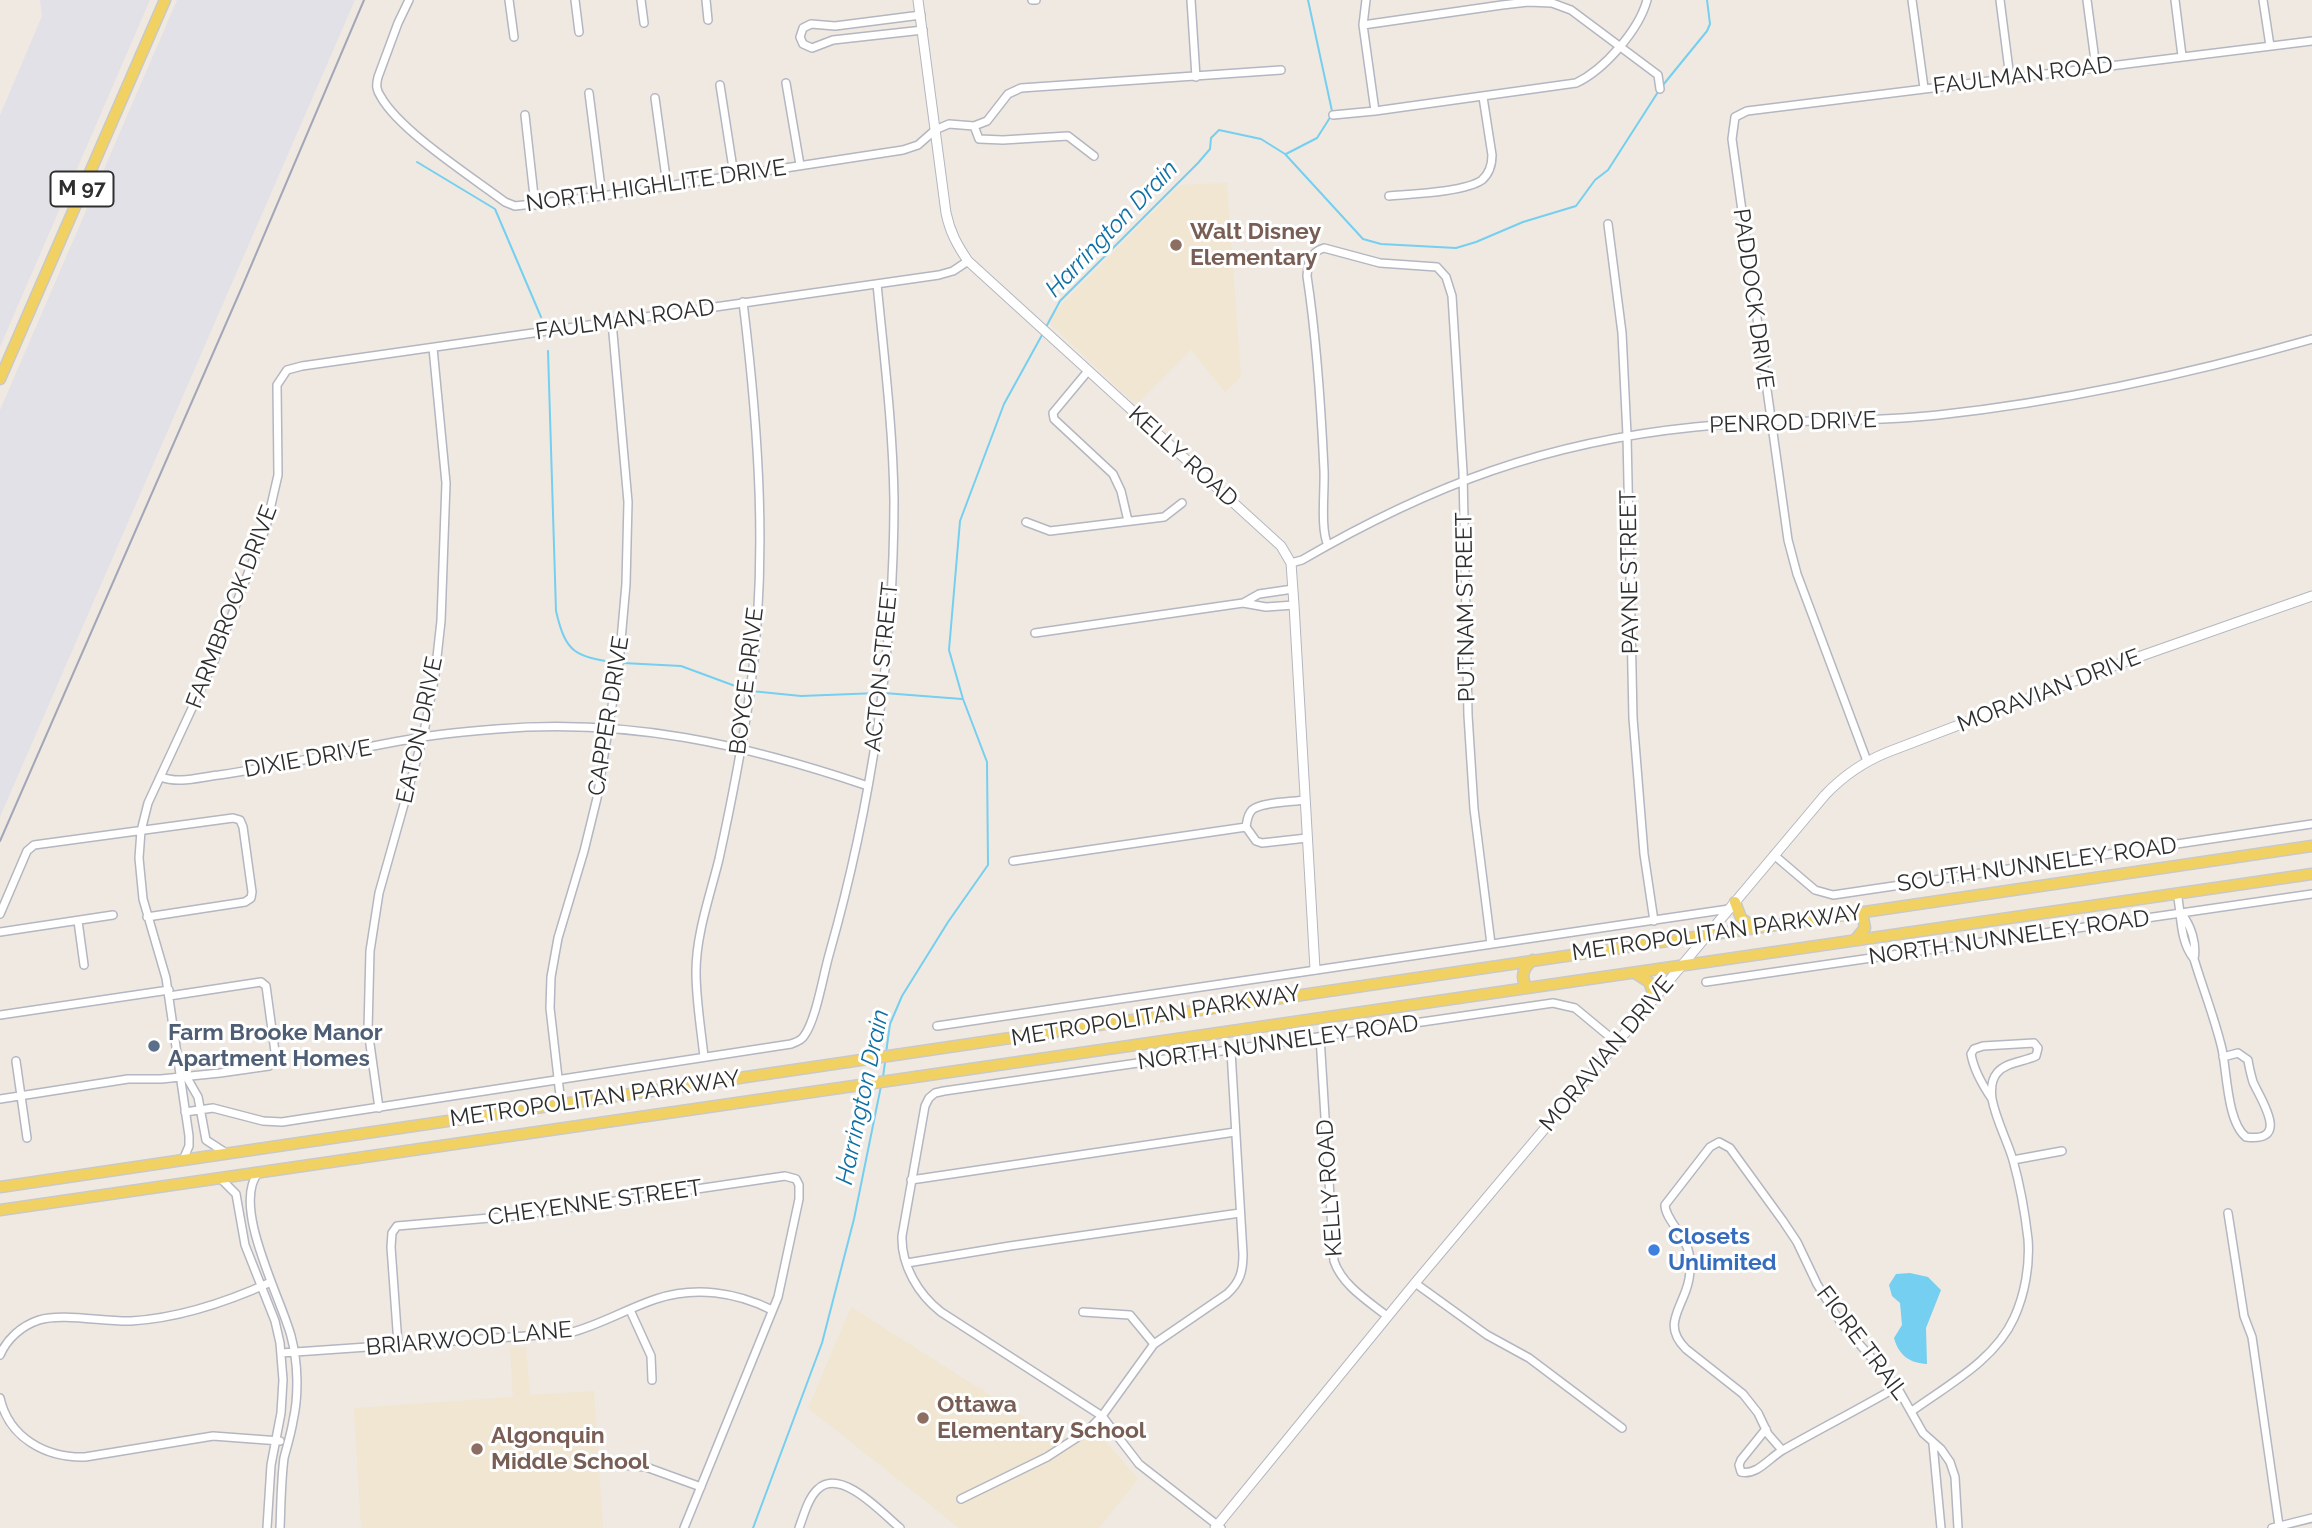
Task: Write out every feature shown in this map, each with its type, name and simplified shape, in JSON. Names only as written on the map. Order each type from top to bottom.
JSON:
[{"type":"main road","name":"M 97","points":[[0,379],[165,0]]},
{"type":"main road","name":"METROPOLITAN PARKWAY","points":[[0,1187],[2312,846]]},
{"type":"main road","name":"METROPOLITAN PARKWAY","points":[[0,1210],[2312,874]]},
{"type":"main road","points":[[1732,905],[1741,918],[1753,928]]},
{"type":"main road","points":[[1855,940],[1865,928],[1862,912]]},
{"type":"main road","points":[[1527,988],[1523,981],[1523,972],[1533,960]]},
{"type":"main road","points":[[1635,973],[1649,982],[1655,998]]},
{"type":"main road","points":[[672,1112],[680,1099],[676,1087]]},
{"type":"main road","points":[[69,1200],[66,1187],[76,1176]]},
{"type":"street","name":"NORTH HIGHLITE DRIVE","points":[[409,0],[376,84],[380,97],[390,110],[439,152],[505,202],[515,206],[602,196],[903,150],[918,145],[935,130]]},
{"type":"street","points":[[509,0],[514,37]]},
{"type":"street","points":[[575,0],[579,32]]},
{"type":"street","points":[[641,0],[644,23]]},
{"type":"street","points":[[706,0],[708,20]]},
{"type":"street","name":"KELLY ROAD","points":[[918,0],[950,230],[968,261],[1281,546],[1291,563]]},
{"type":"street","points":[[1191,0],[1196,77]]},
{"type":"street","points":[[1366,0],[1363,25],[1375,111]]},
{"type":"street","points":[[1333,115],[1576,83],[1597,71],[1620,45],[1639,20],[1647,0]]},
{"type":"street","points":[[1912,0],[1924,88]]},
{"type":"street","points":[[2000,0],[2010,78]]},
{"type":"street","points":[[2087,0],[2096,68]]},
{"type":"street","points":[[2175,0],[2182,56]]},
{"type":"street","points":[[2263,0],[2270,46]]},
{"type":"street","points":[[1363,25],[1541,1],[1562,5],[1658,75],[1660,89]]},
{"type":"street","points":[[920,15],[835,26],[811,24],[803,28],[800,37],[803,44],[812,48],[833,40],[923,30]]},
{"type":"street","name":"FAULMAN ROAD","points":[[1735,117],[1747,111],[2312,41]]},
{"type":"street","points":[[935,130],[949,124],[974,126],[989,119],[1007,94],[1021,88],[1281,70]]},
{"type":"street","points":[[786,83],[800,165]]},
{"type":"street","points":[[720,85],[734,175]]},
{"type":"street","points":[[589,93],[602,196]]},
{"type":"street","points":[[1390,196],[1462,187],[1485,177],[1492,164],[1492,155],[1483,97]]},
{"type":"street","points":[[655,98],[667,186]]},
{"type":"street","points":[[525,115],[535,205]]},
{"type":"street","name":"PADDOCK DRIVE","points":[[1735,117],[1732,139],[1770,423],[1791,555],[1867,761]]},
{"type":"street","points":[[974,126],[979,139],[1068,136],[1094,156]]},
{"type":"street","name":"PAYNE STREET","points":[[1608,223],[1622,333],[1633,718],[1644,854],[1654,921]]},
{"type":"street","name":"PUTNAM STREET","points":[[1328,545],[1325,536],[1318,365],[1307,276],[1309,260],[1312,254],[1324,248],[1380,263],[1430,266],[1443,271],[1452,296],[1463,479],[1468,715],[1474,809],[1491,944]]},
{"type":"street","name":"FAULMAN ROAD","points":[[282,375],[287,370],[302,366],[939,275],[953,271],[968,261]]},
{"type":"street","name":"ACTON STREET","points":[[704,1057],[791,1045],[800,1040],[807,1031],[857,854],[884,693],[893,571],[892,438],[877,284]]},
{"type":"street","name":"BOYCE DRIVE","points":[[704,1057],[697,985],[698,946],[741,747],[755,645],[760,513],[753,383],[743,302]]},
{"type":"street","name":"CAPPER DRIVE","points":[[561,1104],[550,1008],[551,977],[558,938],[597,798],[621,639],[628,535],[628,502],[612,322]]},
{"type":"street","name":"PENROD DRIVE","points":[[1291,563],[1302,560],[1384,514],[1463,479],[1552,451],[1627,435],[1698,426],[1882,419],[2008,407],[2174,375],[2312,339]]},
{"type":"street","name":"EATON DRIVE","points":[[379,1108],[369,1030],[370,951],[379,893],[423,737],[435,675],[441,621],[446,500],[433,348]]},
{"type":"street","points":[[1088,371],[1053,413],[1054,419],[1113,474],[1121,491],[1128,521]]},
{"type":"street","name":"FARMBROOK DRIVE","points":[[227,1153],[206,1140],[196,1091],[180,1068],[169,993],[147,917],[139,873],[141,831],[148,803],[214,661],[267,527],[277,482],[279,436],[276,391],[282,375]]},
{"type":"street","points":[[1026,522],[1050,531],[1164,517],[1182,503]]},
{"type":"street","points":[[1291,563],[1315,969]]},
{"type":"street","points":[[1035,634],[1243,603],[1259,594],[1293,589]]},
{"type":"street","name":"MORAVIAN DRIVE","points":[[1218,1527],[1387,1316],[1832,787],[1867,761],[2124,662],[2312,596]]},
{"type":"street","points":[[1243,603],[1266,607],[1294,605]]},
{"type":"street","name":"DIXIE DRIVE","points":[[161,777],[176,781],[246,771],[423,737],[527,727],[609,727],[741,747],[867,786]]},
{"type":"street","points":[[1246,827],[1250,812],[1254,809],[1305,800]]},
{"type":"street","points":[[0,914],[27,851],[34,845],[233,818],[240,820],[251,898],[245,902],[147,917]]},
{"type":"street","name":"SOUTH NUNNELEY ROAD","points":[[1774,855],[1815,890],[1833,895],[2312,824]]},
{"type":"street","points":[[1246,827],[1256,841],[1262,843],[1307,838]]},
{"type":"street","points":[[1013,861],[1246,827]]},
{"type":"street","points":[[2177,893],[2180,923],[2188,951],[2194,959],[2223,1057],[2229,1097],[2238,1127],[2246,1137],[2262,1137],[2267,1133],[2270,1123],[2269,1111],[2253,1081],[2248,1060],[2238,1053],[2223,1057]]},
{"type":"street","name":"NORTH NUNNELEY ROAD","points":[[1706,982],[2312,894]]},
{"type":"street","points":[[937,1026],[1654,921],[1732,905]]},
{"type":"street","points":[[0,932],[113,915]]},
{"type":"street","points":[[78,921],[83,965]]},
{"type":"street","points":[[0,1015],[261,982],[266,986],[276,1059],[269,1066],[184,1077],[137,1078],[0,1099]]},
{"type":"street","name":"NORTH NUNNELEY ROAD","points":[[911,1180],[922,1119],[929,1098],[944,1091],[1553,1003],[1576,1008],[1616,1042]]},
{"type":"street","name":"KELLY ROAD","points":[[1320,1037],[1334,1261],[1348,1284],[1387,1316]]},
{"type":"street","points":[[1912,1411],[1975,1366],[2003,1336],[2014,1318],[2025,1284],[2028,1242],[2013,1160],[1992,1099],[1984,1088],[1971,1054],[1974,1049],[1983,1046],[2034,1042],[2038,1048],[2036,1056],[2010,1065],[1997,1073],[1992,1086],[1992,1099]]},
{"type":"street","points":[[961,1499],[1070,1444],[1087,1431],[1154,1344],[1227,1294],[1237,1284],[1243,1269],[1231,1051]]},
{"type":"street","points":[[185,1112],[219,1109],[275,1122],[704,1057]]},
{"type":"street","points":[[16,1061],[27,1138]]},
{"type":"street","name":"FARMBROOK DRIVE","points":[[183,1160],[189,1142],[184,1077]]},
{"type":"street","points":[[1218,1527],[1134,1458],[1101,1416],[929,1303],[918,1290],[907,1263],[902,1250],[902,1236],[911,1180],[1235,1132]]},
{"type":"street","name":"FIORE TRAIL","points":[[1766,1429],[1758,1413],[1743,1394],[1686,1349],[1677,1338],[1674,1319],[1686,1290],[1690,1264],[1685,1241],[1665,1208],[1679,1185],[1710,1147],[1719,1142],[1730,1148],[1783,1221],[1841,1323],[1897,1387],[1923,1433],[1941,1449],[1950,1462],[1955,1477],[1958,1528]]},
{"type":"street","points":[[2013,1160],[2062,1151]]},
{"type":"street","points":[[220,1178],[236,1194],[245,1245],[275,1321],[281,1353],[282,1399],[269,1486],[267,1527],[280,1527],[282,1487],[296,1396],[295,1352],[257,1241],[250,1196],[252,1182],[260,1172]]},
{"type":"street","name":"CHEYENNE STREET","points":[[398,1344],[391,1247],[394,1229],[399,1226],[513,1216],[785,1176],[796,1179],[799,1199],[783,1282],[772,1310]]},
{"type":"street","points":[[907,1263],[1240,1213]]},
{"type":"street","points":[[2228,1213],[2244,1316],[2252,1337],[2275,1527],[2312,1518]]},
{"type":"street","points":[[0,1355],[22,1328],[42,1319],[120,1321],[159,1318],[209,1306],[271,1282]]},
{"type":"street","points":[[1415,1283],[1487,1335],[1529,1358],[1622,1428]]},
{"type":"street","name":"BRIARWOOD LANE","points":[[281,1353],[569,1333],[668,1295],[704,1292],[741,1297],[772,1310]]},
{"type":"street","points":[[630,1310],[652,1359],[652,1380]]},
{"type":"street","points":[[684,1528],[772,1310]]},
{"type":"street","points":[[1083,1312],[1130,1315],[1154,1344]]},
{"type":"street","points":[[1782,1450],[1766,1429],[1741,1460],[1741,1472],[1756,1470],[1782,1450],[1897,1387]]},
{"type":"street","points":[[0,1398],[4,1421],[31,1444],[58,1455],[74,1458],[213,1436],[288,1443]]},
{"type":"street","name":"FIORE TRAIL","points":[[1933,1444],[1941,1528]]},
{"type":"street","points":[[610,1464],[646,1467],[701,1487]]},
{"type":"street","points":[[799,1528],[814,1494],[823,1485],[832,1482],[853,1489],[900,1528]]},
{"type":"street","points":[[269,1486],[282,1487]]},
{"type":"shaded area","points":[[40,0],[150,0],[0,347],[0,115],[42,16]]},
{"type":"shaded area","points":[[177,0],[355,0],[0,817],[0,410]]},
{"type":"shaded area","name":"Walt Disney Elementary","points":[[1227,183],[1241,377],[1225,392],[1191,350],[1136,405],[1046,320],[1180,185]]},
{"type":"shaded area","name":"Ottawa Elementary School","points":[[851,1307],[1042,1428],[1067,1437],[1097,1431],[1138,1479],[1099,1528],[959,1528],[808,1408]]},
{"type":"shaded area","name":"Algonquin Middle School","points":[[526,1347],[530,1395],[594,1391],[603,1528],[361,1528],[354,1408],[513,1397],[510,1348]]},
{"type":"water","points":[[1910,1273],[1928,1277],[1941,1290],[1926,1328],[1927,1364],[1906,1357],[1899,1350],[1894,1338],[1902,1325],[1900,1303],[1892,1296],[1889,1285],[1896,1274]]},
{"type":"waterway","points":[[1308,0],[1332,111]]},
{"type":"waterway","name":"Harrington Drain","points":[[1663,85],[1707,31],[1710,24],[1707,0]]},
{"type":"waterway","name":"Harrington Drain","points":[[1046,327],[1060,301],[1198,163],[1210,149],[1211,138],[1219,130],[1261,139],[1285,154],[1363,239],[1381,244],[1456,248],[1523,222],[1576,206],[1595,180],[1608,170],[1658,92]]},
{"type":"waterway","points":[[1286,154],[1317,138],[1331,116]]},
{"type":"waterway","points":[[417,162],[495,209],[541,317]]},
{"type":"waterway","name":"Harrington Drain","points":[[886,1053],[890,1024],[902,996],[948,922],[988,865],[987,762],[963,699],[949,650],[960,521],[1004,404],[1042,335]]},
{"type":"waterway","points":[[548,351],[556,611],[564,636],[574,650],[591,658],[617,663]]},
{"type":"waterway","points":[[623,663],[681,666],[746,690]]},
{"type":"waterway","points":[[751,691],[801,696],[878,693]]},
{"type":"waterway","points":[[884,693],[962,699]]},
{"type":"waterway","name":"Harrington Drain","points":[[883,1077],[885,1062]]},
{"type":"waterway","name":"Harrington Drain","points":[[753,1528],[822,1343],[854,1219],[881,1086]]},
{"type":"railway","points":[[0,841],[364,0]]},
{"type":"place","name":"Walt Disney Elementary","points":[[1176,245]]},
{"type":"place","name":"Farm Brooke Manor Apartment Homes","points":[[154,1046]]},
{"type":"place","name":"Closets Unlimited","points":[[1654,1250]]},
{"type":"place","name":"Ottawa Elementary School","points":[[923,1418]]},
{"type":"place","name":"Algonquin Middle School","points":[[477,1449]]}]
